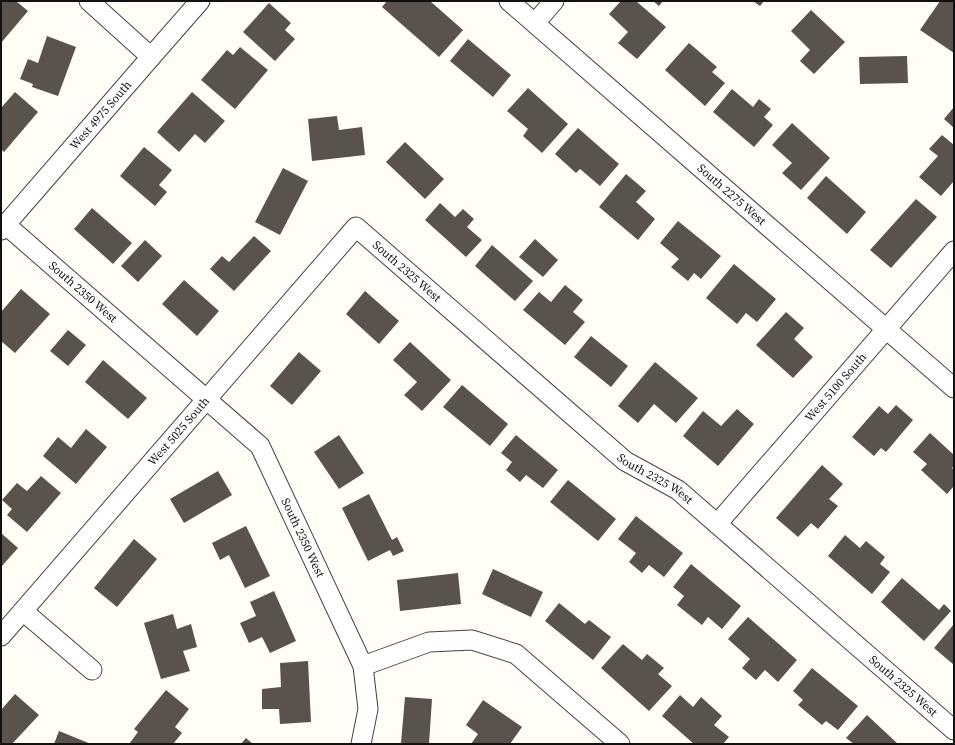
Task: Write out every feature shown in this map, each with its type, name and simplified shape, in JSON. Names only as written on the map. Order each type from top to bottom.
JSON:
[{"type":"street","points":[[89,1],[151,57]]},
{"type":"street","name":"West 4975 South","points":[[3,227],[200,1]]},
{"type":"street","name":"South 2275 West","points":[[509,1],[954,388]]},
{"type":"street","points":[[535,23],[554,1]]},
{"type":"street","name":"South 2350 West","points":[[3,227],[260,446],[363,666],[368,709],[362,744]]},
{"type":"street","name":"West 5025 South","points":[[1,636],[356,228]]},
{"type":"street","name":"South 2325 West","points":[[356,228],[625,461],[678,490],[954,730]]},
{"type":"street","name":"West 5100 South","points":[[717,524],[954,252]]},
{"type":"street","points":[[23,610],[92,670]]},
{"type":"street","points":[[363,666],[429,642],[472,640],[516,654],[620,744]]},
{"type":"building","points":[[1,1],[16,1],[28,11],[1,43]]},
{"type":"building","points":[[387,1],[430,1],[463,30],[439,57],[382,7]]},
{"type":"building","points":[[621,1],[636,1],[666,27],[637,59],[618,43],[628,32],[609,14]]},
{"type":"building","points":[[653,1],[663,1],[659,6]]},
{"type":"building","points":[[753,1],[764,1],[760,6]]},
{"type":"building","points":[[940,1],[954,1],[954,53],[920,30]]},
{"type":"building","points":[[269,3],[291,23],[285,30],[295,39],[275,61],[243,32]]},
{"type":"building","points":[[811,10],[845,42],[814,74],[800,61],[810,50],[791,31]]},
{"type":"building","points":[[47,36],[76,47],[58,96],[32,87],[33,84],[20,79],[28,59],[38,63]]},
{"type":"building","points":[[468,39],[511,75],[493,97],[450,61]]},
{"type":"building","points":[[689,43],[717,67],[712,72],[725,83],[705,106],[665,70]]},
{"type":"building","points":[[240,47],[268,70],[235,109],[201,80],[227,50],[233,55]]},
{"type":"building","points":[[907,56],[908,83],[860,84],[859,57]]},
{"type":"building","points":[[528,88],[568,124],[542,153],[523,136],[528,129],[507,111]]},
{"type":"building","points":[[732,89],[753,107],[759,99],[771,109],[764,117],[773,125],[754,147],[713,112]]},
{"type":"building","points":[[15,92],[38,112],[4,152],[1,149],[1,108]]},
{"type":"building","points":[[192,92],[225,121],[205,143],[195,134],[179,152],[157,132]]},
{"type":"building","points":[[954,107],[954,128],[944,119]]},
{"type":"building","points":[[337,116],[339,130],[362,127],[365,155],[312,161],[308,119]]},
{"type":"building","points":[[792,123],[830,158],[801,190],[782,173],[792,163],[772,145]]},
{"type":"building","points":[[578,128],[619,164],[600,186],[580,169],[576,173],[555,154]]},
{"type":"building","points":[[942,135],[954,145],[954,181],[941,196],[919,177],[938,156],[929,149]]},
{"type":"building","points":[[405,142],[444,179],[425,199],[386,162]]},
{"type":"building","points":[[144,147],[172,170],[159,185],[167,192],[155,206],[120,176]]},
{"type":"building","points":[[283,168],[308,181],[280,235],[255,222]]},
{"type":"building","points":[[626,174],[646,191],[636,202],[655,219],[638,240],[599,207]]},
{"type":"building","points":[[826,176],[866,212],[847,234],[807,198]]},
{"type":"building","points":[[916,199],[937,217],[891,268],[870,250]]},
{"type":"building","points":[[440,203],[455,217],[463,209],[474,219],[467,227],[482,240],[466,257],[425,220]]},
{"type":"building","points":[[92,208],[132,243],[113,264],[74,229]]},
{"type":"building","points":[[678,221],[721,256],[701,279],[694,273],[688,281],[671,267],[679,259],[660,243]]},
{"type":"building","points":[[254,236],[271,251],[234,291],[210,269],[222,256],[229,262]]},
{"type":"building","points":[[535,239],[558,260],[543,277],[519,257]]},
{"type":"building","points":[[145,240],[162,256],[138,282],[121,266]]},
{"type":"building","points":[[492,245],[533,281],[515,301],[475,266]]},
{"type":"building","points":[[734,264],[776,299],[757,322],[746,313],[737,324],[706,298]]},
{"type":"building","points":[[184,280],[219,311],[197,336],[162,304]]},
{"type":"building","points":[[565,285],[583,300],[573,312],[585,322],[565,345],[523,310],[539,292],[551,302]]},
{"type":"building","points":[[21,289],[50,314],[15,353],[1,341],[1,312]]},
{"type":"building","points":[[365,291],[399,321],[379,344],[346,314]]},
{"type":"building","points":[[786,312],[804,328],[794,339],[813,357],[793,378],[756,345]]},
{"type":"building","points":[[68,330],[86,345],[68,366],[50,351]]},
{"type":"building","points":[[591,336],[628,366],[611,387],[574,357]]},
{"type":"building","points":[[410,342],[451,380],[422,411],[404,395],[417,382],[393,360]]},
{"type":"building","points":[[299,352],[321,371],[292,405],[270,386]]},
{"type":"building","points":[[103,360],[147,398],[128,419],[85,382]]},
{"type":"building","points":[[655,362],[698,398],[676,423],[654,404],[638,423],[618,406]]},
{"type":"building","points":[[462,385],[508,424],[490,446],[443,407]]},
{"type":"building","points":[[896,405],[913,420],[886,452],[881,448],[874,456],[852,437],[879,406],[888,414]]},
{"type":"building","points":[[737,409],[754,424],[718,466],[683,436],[703,411],[721,426]]},
{"type":"building","points":[[86,429],[107,447],[76,484],[43,456],[58,437],[71,448]]},
{"type":"building","points":[[930,433],[954,455],[954,466],[952,468],[954,470],[954,486],[947,494],[921,470],[927,464],[913,452]]},
{"type":"building","points":[[339,435],[364,473],[339,489],[314,452]]},
{"type":"building","points":[[516,435],[558,470],[543,488],[526,475],[520,482],[506,470],[512,462],[501,453]]},
{"type":"building","points":[[822,465],[843,484],[829,499],[838,506],[818,529],[811,523],[798,537],[776,518]]},
{"type":"building","points":[[218,471],[232,495],[184,523],[170,499]]},
{"type":"building","points":[[41,476],[61,493],[27,532],[7,515],[12,509],[2,500],[17,483],[27,491]]},
{"type":"building","points":[[568,480],[616,519],[598,541],[550,502]]},
{"type":"building","points":[[369,494],[392,540],[397,537],[404,551],[393,556],[390,550],[368,561],[342,508]]},
{"type":"building","points":[[636,516],[683,553],[664,577],[649,565],[642,573],[629,562],[636,553],[618,539]]},
{"type":"building","points":[[246,526],[270,576],[245,588],[229,555],[220,560],[212,543]]},
{"type":"building","points":[[1,533],[18,548],[1,567]]},
{"type":"building","points":[[845,535],[860,548],[866,541],[885,557],[880,564],[890,572],[872,594],[828,556]]},
{"type":"building","points":[[134,539],[157,559],[117,607],[94,588]]},
{"type":"building","points":[[691,564],[741,606],[722,629],[708,617],[702,625],[677,605],[684,596],[673,587]]},
{"type":"building","points":[[493,569],[543,592],[531,617],[482,594]]},
{"type":"building","points":[[458,573],[461,604],[400,611],[397,580]]},
{"type":"building","points":[[902,578],[939,610],[944,604],[951,611],[924,641],[881,602]]},
{"type":"building","points":[[274,591],[296,641],[270,653],[262,637],[249,643],[240,623],[256,616],[250,602]]},
{"type":"building","points":[[559,603],[585,624],[589,620],[611,637],[593,660],[545,621]]},
{"type":"building","points":[[173,614],[177,629],[191,624],[197,647],[183,651],[190,671],[161,679],[144,623]]},
{"type":"building","points":[[748,617],[797,660],[778,682],[765,670],[756,680],[742,668],[750,659],[728,639]]},
{"type":"building","points":[[954,624],[954,665],[934,648]]},
{"type":"building","points":[[623,644],[642,660],[647,654],[664,668],[658,674],[672,686],[649,711],[601,668]]},
{"type":"building","points":[[308,661],[311,722],[280,724],[279,709],[262,709],[262,689],[281,687],[280,663]]},
{"type":"building","points":[[812,668],[858,706],[838,730],[826,721],[822,725],[798,705],[803,700],[793,691]]},
{"type":"building","points":[[166,690],[189,709],[175,727],[182,733],[173,744],[129,744],[138,732],[134,729]]},
{"type":"building","points":[[15,694],[39,715],[12,744],[1,744],[1,710]]},
{"type":"building","points":[[680,695],[693,707],[701,697],[722,716],[714,725],[729,737],[723,744],[694,744],[662,716]]},
{"type":"building","points":[[405,697],[432,699],[429,744],[401,743]]},
{"type":"building","points":[[483,700],[522,727],[510,744],[471,744],[478,734],[466,725]]},
{"type":"building","points":[[867,715],[898,744],[854,744],[846,738]]},
{"type":"building","points":[[59,731],[91,744],[54,744]]},
{"type":"building","points":[[246,738],[253,744],[241,744]]}]
